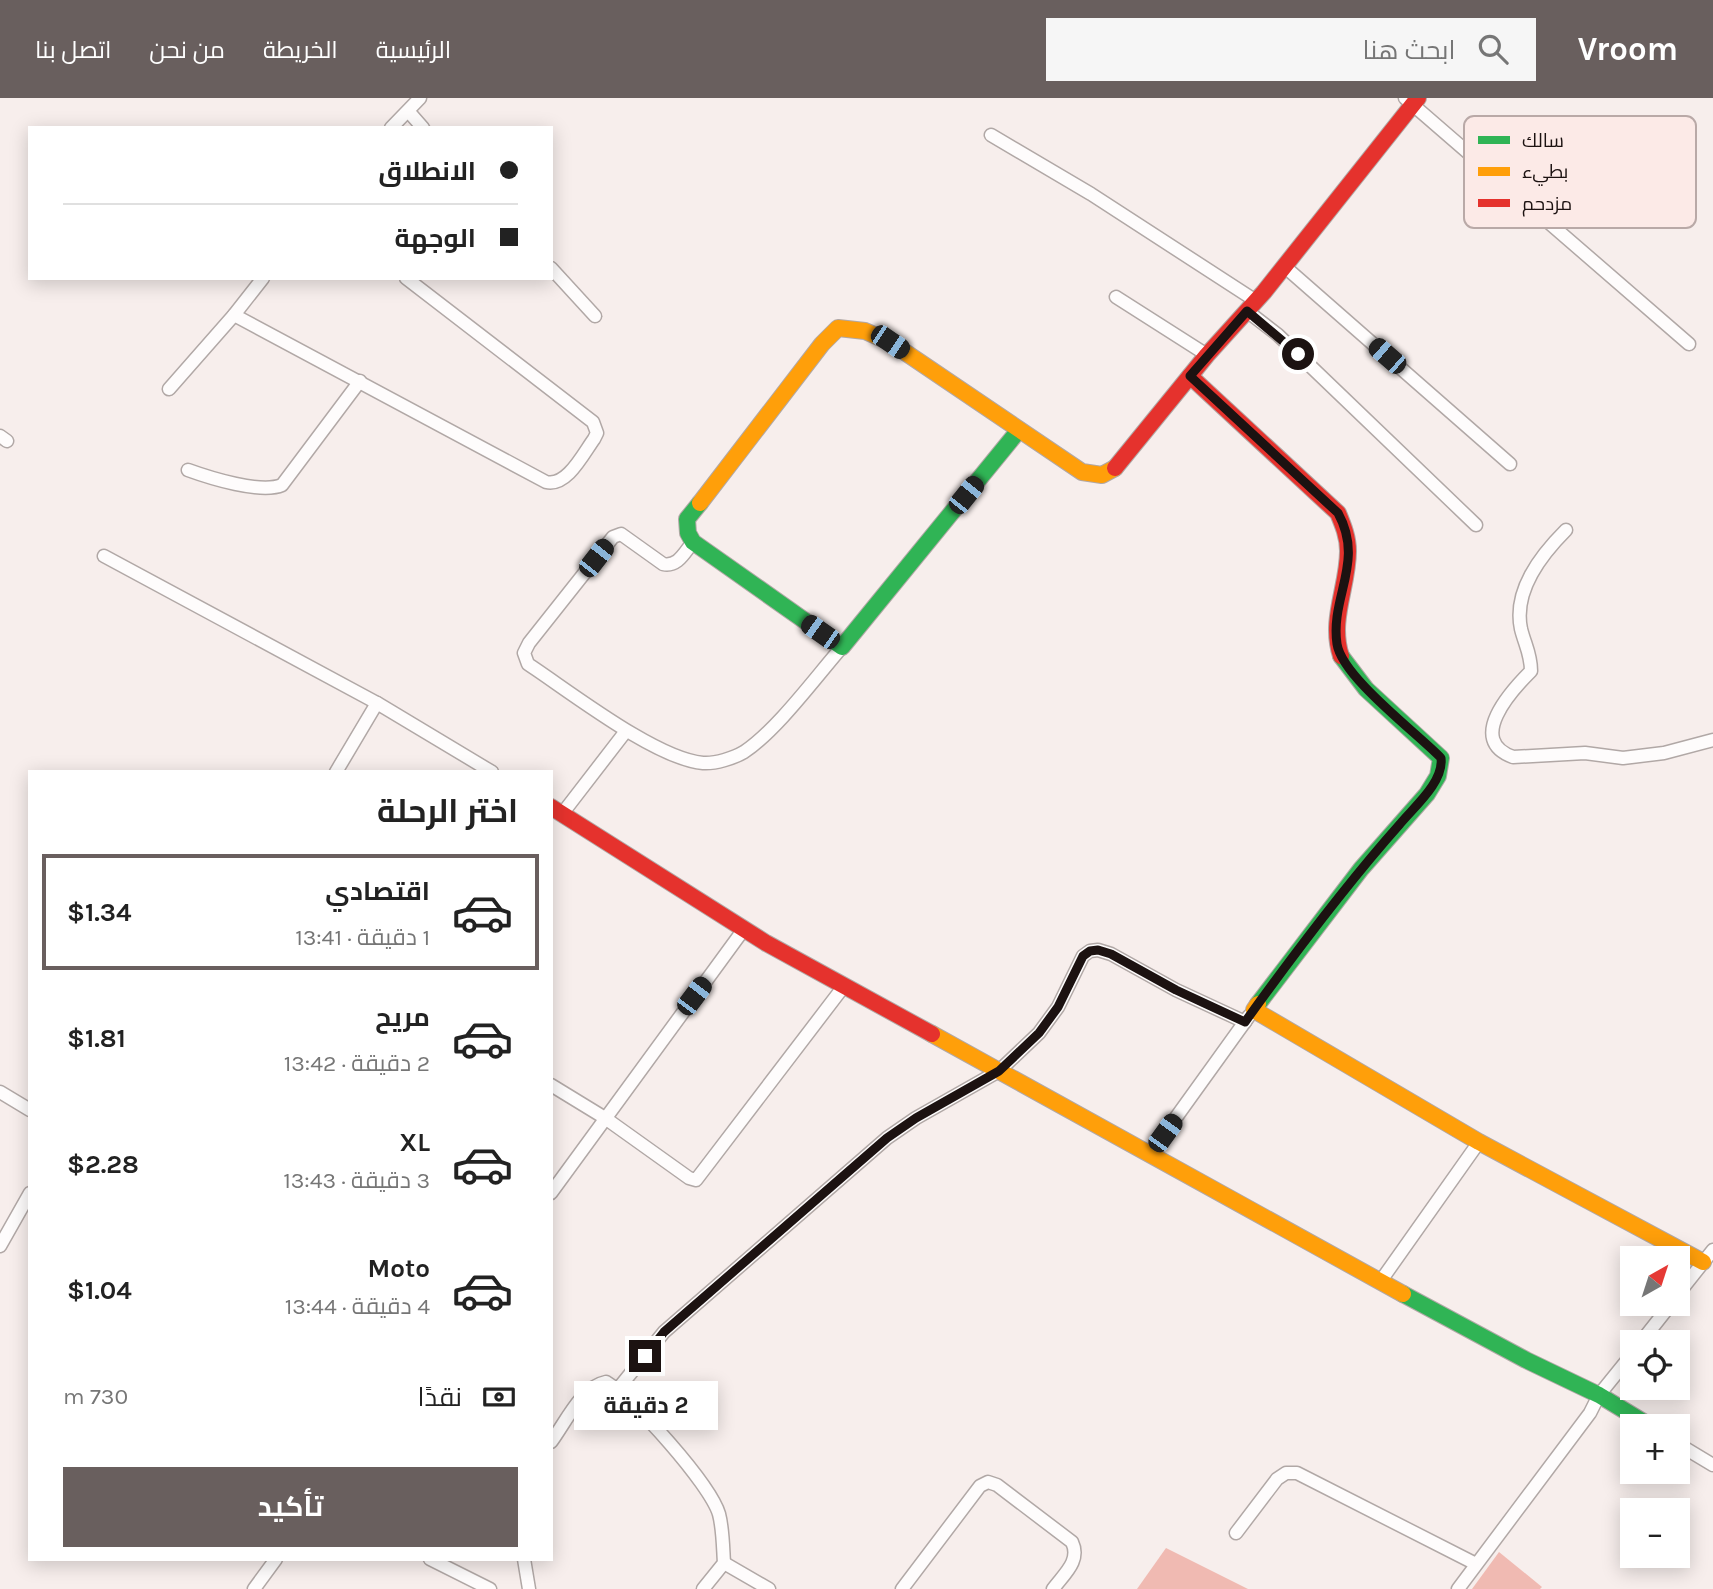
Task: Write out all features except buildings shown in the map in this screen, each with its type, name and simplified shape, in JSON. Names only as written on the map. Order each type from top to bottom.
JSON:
[{"type":"street","points":[[393,126],[420,98]]},
{"type":"street","points":[[842,647],[693,542],[688,533],[687,519],[822,344],[838,328],[852,327],[890,342],[1082,472],[1102,475],[1112,471],[1251,306],[1412,100],[1464,146]]},
{"type":"street","points":[[409,112],[421,126]]},
{"type":"street","points":[[991,135],[1091,194],[1251,306],[1476,524]]},
{"type":"street","points":[[1557,228],[1689,344]]},
{"type":"street","points":[[1284,266],[1510,464]]},
{"type":"street","points":[[553,270],[595,316]]},
{"type":"street","points":[[169,389],[261,280]]},
{"type":"street","points":[[234,315],[553,483],[563,478],[594,439],[597,433],[593,422],[409,280]]},
{"type":"street","points":[[1116,297],[1207,355]]},
{"type":"street","points":[[1149,1155],[1356,874],[1427,793],[1442,768],[1441,758],[1387,709],[1346,666],[1337,646],[1339,607],[1349,549],[1347,529],[1338,513],[1190,376]]},
{"type":"street","points":[[188,470],[241,484],[274,488],[282,485],[360,380]]},
{"type":"street","points":[[693,542],[676,564],[669,565],[663,564],[621,534],[612,537],[524,653],[528,664],[626,731],[670,752],[705,764],[742,753],[766,733],[842,647],[1019,430]]},
{"type":"street","points":[[1566,530],[1548,548],[1524,587],[1519,605],[1521,627],[1531,656],[1531,671],[1501,703],[1494,722],[1493,740],[1502,753],[1513,757],[1585,753],[1623,758],[1664,753],[1713,740]]},
{"type":"street","points":[[104,556],[377,703],[489,770]]},
{"type":"street","points":[[337,770],[377,703]]},
{"type":"street","points":[[626,731],[557,811],[744,929],[844,986],[1380,1282],[1526,1360],[1599,1395],[1630,1414]]},
{"type":"street","points":[[553,1190],[744,929]]},
{"type":"street","points":[[618,1389],[664,1332],[887,1138],[916,1118],[999,1071],[1039,1033],[1058,1007],[1083,956],[1098,950],[1111,954],[1176,990],[1250,1016],[1479,1142],[1708,1256],[1690,1279]]},
{"type":"street","points":[[553,1086],[605,1118],[689,1178],[696,1180],[844,986]]},
{"type":"street","points":[[0,1092],[28,1109]]},
{"type":"street","points":[[1380,1282],[1479,1142]]},
{"type":"street","points":[[0,1245],[28,1196]]},
{"type":"street","points":[[1651,1330],[1662,1316]]},
{"type":"street","points":[[1458,1589],[1620,1369]]},
{"type":"street","points":[[553,1438],[595,1384],[606,1382],[618,1389],[647,1418],[706,1491],[719,1514],[724,1563],[703,1589]]},
{"type":"street","points":[[1690,1451],[1713,1465]]},
{"type":"street","points":[[1236,1533],[1277,1479],[1286,1473],[1297,1474],[1476,1564]]},
{"type":"street","points":[[902,1589],[980,1486],[988,1482],[998,1485],[1072,1542],[1076,1551],[1074,1559],[1053,1589]]},
{"type":"street","points":[[254,1589],[272,1561]]},
{"type":"street","points":[[434,1561],[490,1589]]},
{"type":"street","points":[[524,1561],[529,1589]]},
{"type":"street","points":[[724,1563],[769,1589]]},
{"type":"shaded area","points":[[1166,1548],[1248,1589],[1137,1589]]},
{"type":"shaded area","points":[[1499,1552],[1542,1587],[1472,1589]]},
{"type":"traffic: fast","points":[[700,503],[687,519],[688,533],[693,542],[842,647],[1019,430]]},
{"type":"traffic: fast","points":[[1258,1004],[1361,869],[1427,794],[1438,776],[1441,758],[1366,689],[1341,656]]},
{"type":"traffic: fast","points":[[1403,1294],[1526,1360],[1599,1395],[1630,1414]]},
{"type":"traffic: slow","points":[[700,503],[822,344],[838,328],[865,331],[890,342],[1082,472],[1102,475],[1115,468]]},
{"type":"traffic: slow","points":[[1258,1004],[1254,1010],[1479,1142],[1703,1262]]},
{"type":"traffic: slow","points":[[932,1034],[1403,1294]]},
{"type":"traffic: jam","points":[[1115,468],[1207,355],[1264,292],[1418,98]]},
{"type":"traffic: jam","points":[[1190,376],[1338,513],[1348,551],[1337,629],[1341,656]]},
{"type":"traffic: jam","points":[[553,808],[766,943],[932,1034]]},
{"type":"route","points":[[645,1356],[664,1332],[887,1138],[916,1118],[999,1071],[1039,1033],[1058,1007],[1083,956],[1090,951],[1098,950],[1111,954],[1176,990],[1245,1022],[1356,874],[1427,793],[1442,768],[1441,758],[1387,709],[1346,666],[1337,646],[1339,607],[1349,549],[1347,529],[1338,513],[1190,376],[1247,311],[1298,354]]}]
